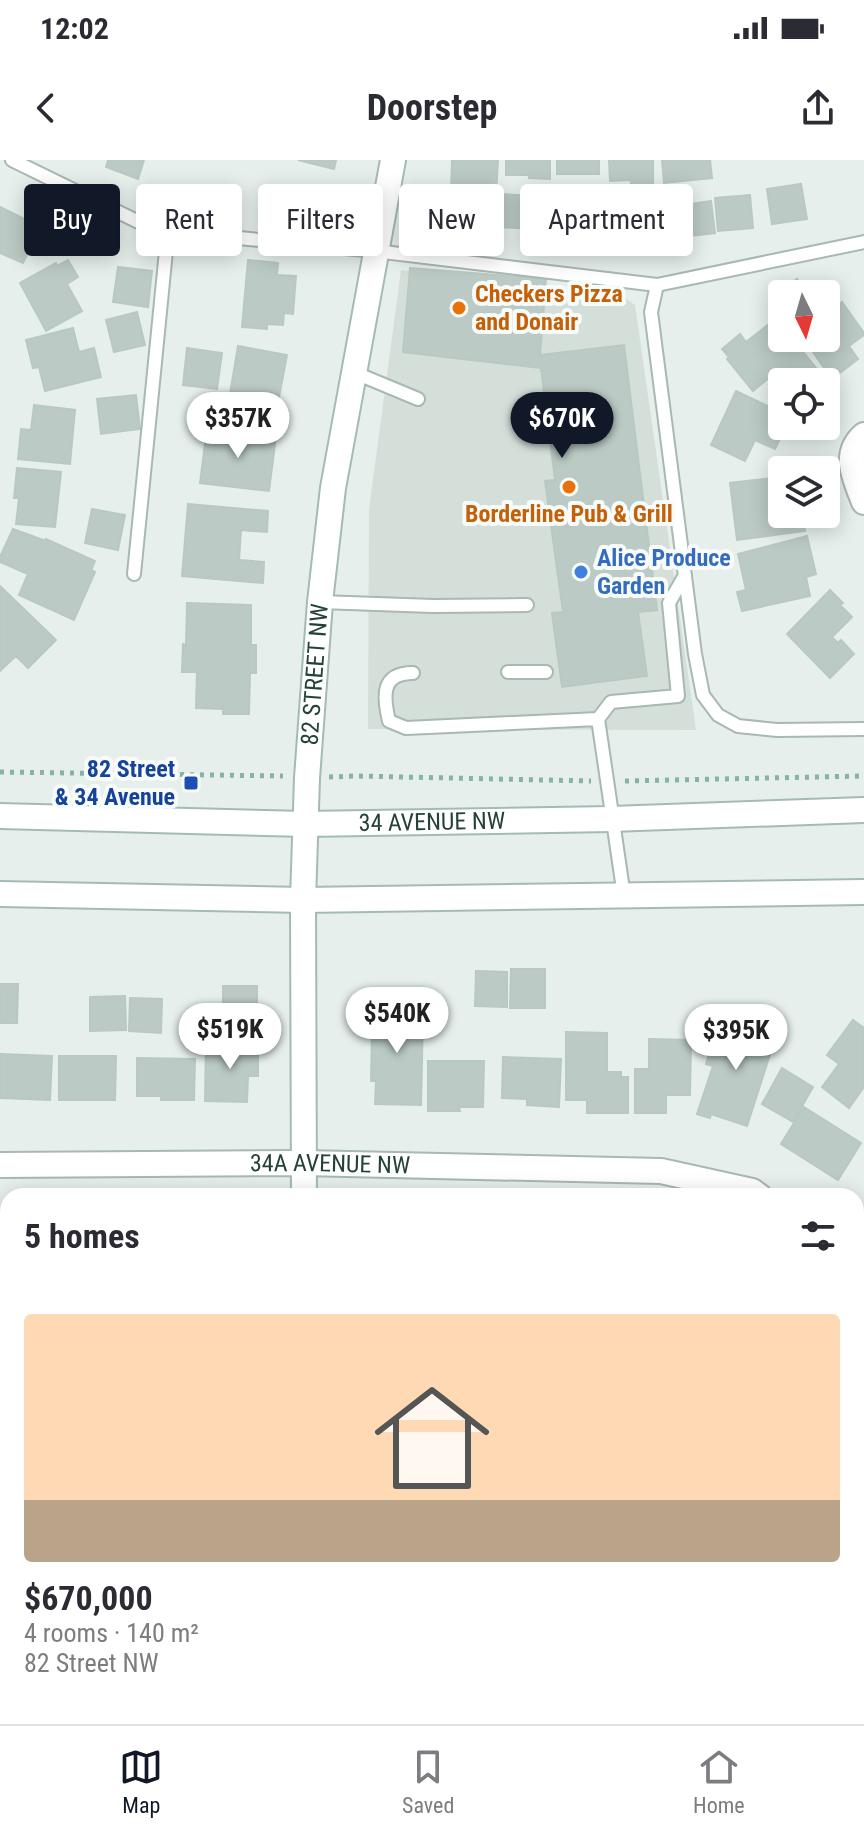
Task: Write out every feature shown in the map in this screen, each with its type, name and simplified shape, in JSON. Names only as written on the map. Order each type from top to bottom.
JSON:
[{"type":"street","name":"82 STREET NW","points":[[383,211],[393,160]]},
{"type":"street","name":"82 STREET NW","points":[[304,1188],[305,824],[320,602],[333,488],[374,256]]},
{"type":"street","points":[[864,435],[855,444],[852,464],[864,502]]},
{"type":"street","name":"34 AVENUE NW","points":[[0,816],[305,824],[611,819],[864,810]]},
{"type":"street","points":[[0,894],[303,900],[864,892]]},
{"type":"street","name":"34A AVENUE NW","points":[[0,1165],[303,1163],[661,1171],[738,1188]]},
{"type":"lane","points":[[12,160],[136,221]]},
{"type":"lane","points":[[383,252],[657,285],[864,242]]},
{"type":"lane","points":[[134,574],[166,256]]},
{"type":"lane","points":[[657,285],[651,312],[695,654],[703,695],[718,715],[738,726],[777,730],[864,729]]},
{"type":"lane","points":[[353,372],[418,399]]},
{"type":"lane","points":[[624,896],[598,719],[611,702],[678,696],[669,603],[685,574]]},
{"type":"lane","points":[[320,602],[527,605]]},
{"type":"lane","points":[[508,672],[546,672]]},
{"type":"lane","points":[[413,673],[401,673],[387,685],[383,699],[389,721],[406,728],[598,719]]},
{"type":"path","points":[[0,772],[607,781],[864,776]]},
{"type":"shaded area","points":[[401,270],[622,296],[635,305],[696,730],[368,729],[369,509]]},
{"type":"building","points":[[108,160],[144,160],[138,179],[106,167]]},
{"type":"building","points":[[298,160],[336,160],[334,169]]},
{"type":"building","points":[[452,160],[498,160],[497,184],[451,184]]},
{"type":"building","points":[[506,160],[550,160],[550,179],[506,175]]},
{"type":"building","points":[[557,160],[599,160],[599,174],[557,174]]},
{"type":"building","points":[[609,160],[653,160],[653,184],[631,184],[631,180],[610,181]]},
{"type":"building","points":[[662,160],[710,160],[712,178],[664,183]]},
{"type":"building","points":[[801,184],[807,219],[772,224],[767,189]]},
{"type":"building","points":[[504,194],[520,195],[520,228],[504,227]]},
{"type":"building","points":[[750,195],[753,228],[718,231],[715,198]]},
{"type":"building","points":[[711,201],[715,233],[693,236],[693,204]]},
{"type":"building","points":[[0,207],[24,219],[24,256],[26,256],[23,263],[0,253]]},
{"type":"building","points":[[68,260],[78,277],[67,284],[82,311],[46,331],[20,283],[56,263],[57,266]]},
{"type":"building","points":[[248,260],[278,263],[277,275],[296,276],[293,314],[284,313],[283,325],[267,324],[267,329],[242,327]]},
{"type":"building","points":[[118,267],[152,271],[148,307],[113,302]]},
{"type":"building","points":[[410,268],[546,279],[540,355],[624,345],[657,610],[638,612],[647,676],[562,687],[552,613],[563,612],[545,481],[555,480],[541,368],[403,352]]},
{"type":"building","points":[[842,302],[864,335],[849,346],[858,359],[840,373],[840,368],[824,368],[813,352],[840,352]]},
{"type":"building","points":[[137,312],[145,345],[114,352],[106,320]]},
{"type":"building","points":[[768,325],[768,352],[803,352],[816,368],[768,368],[768,379],[753,391],[722,349],[740,334],[746,342]]},
{"type":"building","points":[[73,328],[79,352],[94,348],[101,377],[45,391],[39,367],[33,368],[26,340]]},
{"type":"building","points":[[238,346],[287,355],[277,408],[229,400]]},
{"type":"building","points":[[187,348],[222,353],[217,389],[183,385]]},
{"type":"building","points":[[736,391],[768,406],[768,440],[779,440],[775,449],[755,440],[745,461],[711,445]]},
{"type":"building","points":[[136,395],[140,429],[101,434],[97,399]]},
{"type":"building","points":[[34,405],[75,410],[70,464],[18,459],[21,429],[31,430]]},
{"type":"building","points":[[207,428],[276,436],[269,491],[200,483]]},
{"type":"building","points":[[17,468],[61,472],[55,527],[16,524],[19,498],[14,498]]},
{"type":"building","points":[[768,479],[768,528],[804,528],[805,531],[737,540],[730,483]]},
{"type":"building","points":[[188,504],[268,511],[267,532],[241,530],[239,560],[264,562],[263,583],[182,576]]},
{"type":"building","points":[[92,509],[125,515],[118,550],[85,543]]},
{"type":"building","points":[[13,529],[46,539],[95,561],[91,570],[95,572],[74,620],[19,595],[28,574],[0,562]]},
{"type":"building","points":[[807,536],[816,574],[806,577],[810,596],[742,611],[737,592],[746,590],[738,554]]},
{"type":"building","points":[[0,586],[56,640],[28,668],[16,656],[0,671]]},
{"type":"building","points":[[830,590],[852,617],[832,637],[838,643],[841,640],[854,654],[830,678],[787,634]]},
{"type":"building","points":[[187,603],[251,605],[251,645],[256,645],[256,673],[250,673],[249,714],[223,714],[223,709],[196,708],[197,672],[182,672]]},
{"type":"building","points":[[511,969],[545,969],[545,1008],[510,1008]]},
{"type":"building","points":[[476,971],[507,972],[507,1007],[475,1006]]},
{"type":"building","points":[[0,984],[18,984],[17,1023],[0,1023]]},
{"type":"building","points":[[223,986],[257,986],[257,1029],[223,1029]]},
{"type":"building","points":[[125,996],[126,1030],[90,1031],[90,997]]},
{"type":"building","points":[[130,998],[162,999],[161,1033],[129,1031]]},
{"type":"building","points":[[376,1001],[410,1002],[410,1015],[423,1015],[421,1105],[375,1104],[376,1081],[371,1081]]},
{"type":"building","points":[[736,1020],[777,1033],[747,1126],[711,1114],[710,1118],[697,1114],[713,1066],[706,1064],[716,1031],[731,1035]]},
{"type":"building","points":[[853,1020],[864,1028],[864,1087],[849,1108],[822,1087],[839,1064],[827,1055]]},
{"type":"building","points":[[566,1032],[607,1033],[607,1072],[621,1072],[621,1077],[628,1077],[628,1113],[587,1113],[587,1100],[566,1100]]},
{"type":"building","points":[[649,1039],[691,1040],[690,1095],[666,1095],[666,1113],[635,1113],[635,1069],[649,1069]]},
{"type":"building","points":[[206,1042],[258,1043],[258,1076],[248,1076],[247,1102],[205,1101]]},
{"type":"building","points":[[0,1054],[52,1056],[50,1100],[0,1098]]},
{"type":"building","points":[[59,1056],[116,1056],[115,1100],[59,1100]]},
{"type":"building","points":[[503,1057],[561,1059],[559,1107],[527,1105],[527,1099],[502,1098]]},
{"type":"building","points":[[137,1058],[195,1059],[194,1100],[137,1096]]},
{"type":"building","points":[[428,1061],[484,1061],[483,1107],[428,1111]]},
{"type":"building","points":[[782,1068],[813,1087],[793,1122],[762,1104]]},
{"type":"building","points":[[804,1107],[861,1143],[838,1180],[781,1144]]},
{"type":"place","name":"Checkers Pizza and Donair","points":[[459,308]]},
{"type":"place","name":"Borderline Pub & Grill","points":[[569,487]]},
{"type":"place","name":"Alice Produce Garden","points":[[581,572]]},
{"type":"place","name":"82 Street & 34 Avenue","points":[[191,783]]}]
